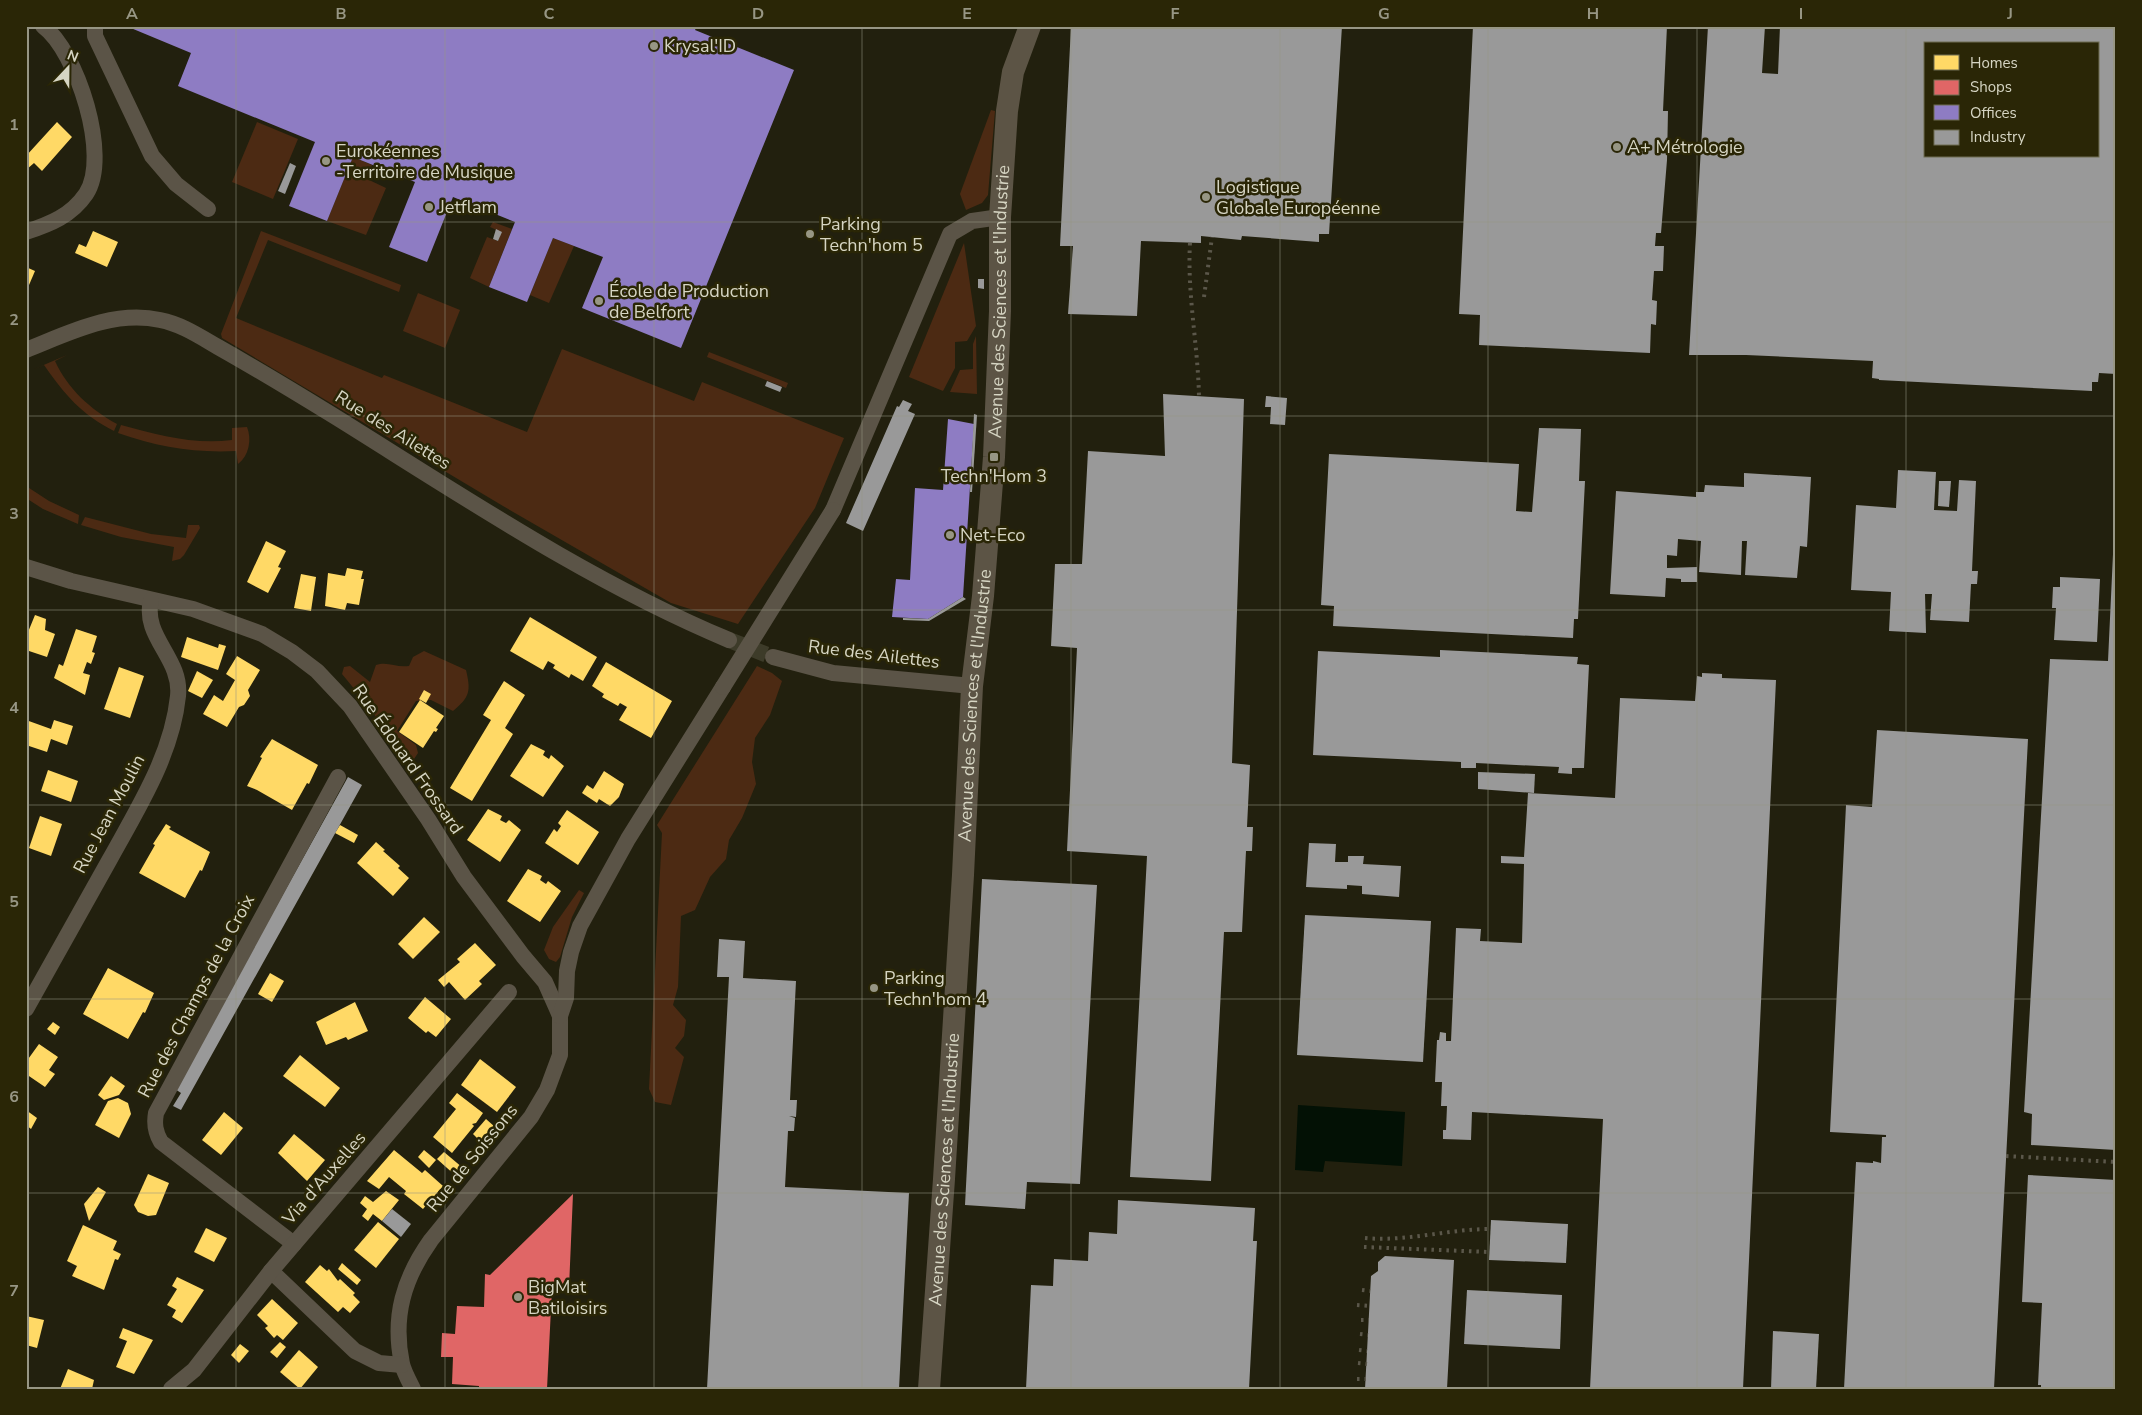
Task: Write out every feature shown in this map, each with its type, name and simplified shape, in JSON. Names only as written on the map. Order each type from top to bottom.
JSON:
[{"type":"street","points":[[26,232],[54,223],[70,212],[87,193],[94,173],[95,148],[89,112],[76,75],[64,53],[43,26]]},
{"type":"street","points":[[95,26],[96,36],[152,156],[176,184],[208,209]]},
{"type":"street","name":"Avenue des Sciences et l'Industrie","points":[[929,1389],[963,876],[972,686],[983,596],[994,457],[1000,311],[1000,218],[1007,111],[1013,72],[1030,26]]},
{"type":"street","points":[[560,1016],[566,998],[567,972],[571,952],[580,926],[628,839],[833,510],[950,234],[972,221],[1000,218]]},
{"type":"street","name":"Rue des Ailettes","points":[[26,350],[107,320],[138,317],[161,320],[181,326],[259,370],[496,517],[617,586],[692,624],[729,640]]},
{"type":"street","name":"Rue Édouard Frossard","points":[[26,567],[48,576],[193,609],[262,634],[292,652],[317,671],[350,706],[428,819],[464,877],[523,956]]},
{"type":"street","name":"Rue Jean Moulin","points":[[26,1008],[152,783],[170,737],[179,694],[174,666],[151,626],[148,610],[151,600]]},
{"type":"street","name":"Rue des Ailettes","points":[[773,657],[833,673],[972,686]]},
{"type":"street","name":"Rue des Champs de la Croix","points":[[294,1244],[161,1142],[157,1136],[154,1121],[156,1113],[187,1054],[338,777]]},
{"type":"street","name":"Rue de Soissons","points":[[413,1389],[402,1365],[399,1311],[407,1281],[417,1260],[432,1240],[531,1117],[542,1100],[560,1054],[560,1016],[544,982],[523,956]]},
{"type":"street","name":"Via d'Auxelles","points":[[170,1389],[194,1370],[271,1270],[509,992]]},
{"type":"street","points":[[271,1270],[355,1351],[379,1363],[402,1365]]},
{"type":"shaded area","points":[[991,110],[995,111],[988,195],[982,203],[966,210],[960,194]]},
{"type":"shaded area","points":[[257,122],[298,139],[273,199],[232,182]]},
{"type":"shaded area","points":[[353,157],[372,165],[367,179],[386,188],[366,235],[327,221]]},
{"type":"shaded area","points":[[493,222],[512,229],[489,287],[470,278],[487,237],[498,241],[501,232],[490,227]]},
{"type":"shaded area","points":[[261,231],[401,285],[399,292],[268,240],[236,318],[382,378],[384,375],[527,432],[562,349],[694,401],[702,382],[844,438],[815,508],[738,624],[671,603],[503,506],[222,338],[221,334]]},
{"type":"shaded area","points":[[553,238],[574,246],[549,303],[530,295]]},
{"type":"shaded area","points":[[964,243],[976,326],[967,341],[955,342],[955,368],[943,391],[909,377]]},
{"type":"shaded area","points":[[418,293],[460,310],[445,348],[403,331]]},
{"type":"shaded area","points":[[976,336],[977,394],[950,392],[960,370],[973,369],[973,344]]},
{"type":"shaded area","points":[[709,352],[788,383],[786,388],[707,357]]},
{"type":"shaded area","points":[[67,355],[55,361],[66,381],[89,405],[117,424],[114,431],[92,418],[74,403],[44,365],[32,370]]},
{"type":"shaded area","points":[[121,425],[162,435],[204,441],[232,440],[232,428],[247,427],[248,447],[245,457],[238,464],[236,451],[190,450],[147,442],[118,433]]},
{"type":"shaded area","points":[[26,486],[49,501],[79,515],[78,524],[43,509],[26,498]]},
{"type":"shaded area","points":[[85,517],[151,534],[186,538],[188,525],[199,525],[200,528],[184,555],[180,559],[172,561],[174,547],[121,537],[81,525]]},
{"type":"shaded area","points":[[424,651],[466,670],[469,689],[463,702],[453,711],[431,700],[416,701],[397,731],[416,745],[418,753],[414,759],[408,761],[401,756],[370,708],[342,674],[344,667],[350,666],[370,682],[376,665],[409,666],[413,657]]},
{"type":"shaded area","points":[[757,666],[772,673],[782,681],[770,715],[755,738],[752,762],[756,784],[742,818],[729,840],[726,859],[710,877],[695,910],[681,916],[678,987],[673,1005],[686,1020],[684,1036],[675,1048],[684,1057],[671,1105],[655,1102],[649,1089],[662,833],[657,825]]},
{"type":"shaded area","points":[[579,890],[584,893],[572,917],[560,957],[556,962],[549,959],[544,950],[553,927]]},
{"type":"shaded area","points":[[1298,1105],[1405,1112],[1402,1166],[1325,1161],[1323,1172],[1295,1170]]},
{"type":"building: Homes","points":[[57,122],[72,137],[42,171],[34,163],[26,170],[26,156]]},
{"type":"building: Homes","points":[[93,231],[118,242],[107,267],[75,253],[79,244],[86,247]]},
{"type":"building: Homes","points":[[26,267],[35,271],[26,292]]},
{"type":"building: Homes","points":[[266,541],[286,551],[278,567],[281,568],[268,593],[247,582]]},
{"type":"building: Homes","points":[[347,568],[363,571],[361,579],[364,579],[359,605],[347,603],[345,610],[325,606],[328,573],[345,576]]},
{"type":"building: Homes","points":[[301,574],[316,577],[311,611],[294,608]]},
{"type":"building: Homes","points":[[35,615],[46,619],[45,630],[55,634],[47,657],[26,650],[26,637]]},
{"type":"building: Homes","points":[[530,617],[597,657],[583,681],[571,674],[569,678],[553,668],[555,665],[548,661],[543,670],[510,651]]},
{"type":"building: Homes","points":[[76,629],[97,636],[92,652],[95,653],[91,664],[87,662],[83,673],[90,675],[85,695],[54,678],[59,664],[63,666]]},
{"type":"building: Homes","points":[[187,637],[218,648],[219,644],[226,646],[218,670],[181,657]]},
{"type":"building: Homes","points":[[237,656],[260,670],[248,690],[250,696],[244,705],[239,707],[227,727],[203,714],[214,695],[223,701],[235,680],[226,674]]},
{"type":"building: Homes","points":[[606,662],[672,701],[651,738],[619,720],[627,707],[620,703],[618,706],[602,697],[604,694],[592,686]]},
{"type":"building: Homes","points":[[119,667],[144,676],[130,718],[104,709]]},
{"type":"building: Homes","points":[[197,671],[213,680],[202,698],[188,691]]},
{"type":"building: Homes","points":[[504,681],[525,695],[505,728],[513,734],[472,801],[450,788],[491,720],[483,715]]},
{"type":"building: Homes","points":[[424,690],[431,694],[426,703],[419,699]]},
{"type":"building: Homes","points":[[420,700],[444,716],[436,728],[438,729],[436,732],[434,731],[423,748],[399,732]]},
{"type":"building: Homes","points":[[26,720],[51,729],[54,720],[73,726],[67,745],[51,739],[47,752],[26,745]]},
{"type":"building: Homes","points":[[272,739],[318,765],[309,784],[307,783],[292,810],[247,786],[262,758],[260,757]]},
{"type":"building: Homes","points":[[531,744],[545,751],[543,755],[549,759],[551,755],[564,766],[543,797],[510,776]]},
{"type":"building: Homes","points":[[48,770],[78,781],[71,802],[41,791]]},
{"type":"building: Homes","points":[[604,771],[624,784],[619,797],[610,806],[599,799],[597,803],[582,793],[587,785],[593,789]]},
{"type":"building: Homes","points":[[488,809],[502,816],[500,820],[506,823],[509,820],[521,830],[500,862],[467,840]]},
{"type":"building: Homes","points":[[567,810],[599,832],[578,865],[545,843],[554,829],[557,832],[561,826],[558,823]]},
{"type":"building: Homes","points":[[40,816],[62,824],[51,856],[29,848]]},
{"type":"building: Homes","points":[[166,824],[171,827],[169,829],[210,852],[202,871],[200,870],[185,898],[139,873],[155,845],[153,844]]},
{"type":"building: Homes","points":[[340,825],[358,835],[354,843],[335,833]]},
{"type":"building: Homes","points":[[376,842],[409,878],[393,896],[357,863]]},
{"type":"building: Homes","points":[[528,869],[542,876],[540,880],[546,884],[548,881],[561,891],[540,922],[507,901]]},
{"type":"building: Homes","points":[[424,917],[440,932],[413,959],[398,944]]},
{"type":"building: Homes","points":[[475,943],[496,965],[479,981],[482,984],[465,1000],[449,982],[444,987],[438,980],[460,962],[457,959]]},
{"type":"building: Homes","points":[[108,968],[154,993],[145,1013],[143,1012],[128,1039],[83,1014]]},
{"type":"building: Homes","points":[[270,973],[284,981],[272,1002],[258,994]]},
{"type":"building: Homes","points":[[425,997],[451,1019],[436,1037],[428,1031],[426,1033],[408,1018]]},
{"type":"building: Homes","points":[[355,1002],[368,1031],[348,1040],[346,1037],[326,1045],[316,1022]]},
{"type":"building: Homes","points":[[53,1022],[60,1027],[55,1035],[47,1029]]},
{"type":"building: Homes","points":[[39,1044],[58,1057],[49,1070],[55,1074],[45,1087],[26,1074],[26,1062]]},
{"type":"building: Homes","points":[[300,1055],[340,1088],[325,1107],[283,1076]]},
{"type":"building: Homes","points":[[480,1059],[516,1087],[497,1112],[461,1085]]},
{"type":"building: Homes","points":[[111,1076],[125,1086],[119,1095],[104,1100],[98,1095]]},
{"type":"building: Homes","points":[[457,1093],[483,1113],[476,1123],[472,1124],[474,1126],[452,1153],[433,1137],[456,1109],[449,1103]]},
{"type":"building: Homes","points":[[118,1098],[128,1103],[131,1114],[119,1138],[95,1125],[108,1101]]},
{"type":"building: Homes","points":[[26,1110],[37,1118],[31,1129],[26,1125]]},
{"type":"building: Homes","points":[[224,1112],[243,1128],[221,1155],[202,1140]]},
{"type":"building: Homes","points":[[486,1119],[495,1127],[482,1143],[473,1134]]},
{"type":"building: Homes","points":[[294,1134],[325,1160],[307,1181],[278,1153]]},
{"type":"building: Homes","points":[[394,1150],[422,1173],[425,1170],[443,1186],[423,1209],[404,1194],[406,1191],[389,1177],[379,1189],[367,1181]]},
{"type":"building: Homes","points":[[424,1150],[436,1160],[429,1168],[418,1157]]},
{"type":"building: Homes","points":[[444,1152],[463,1168],[456,1176],[437,1159]]},
{"type":"building: Homes","points":[[148,1174],[169,1183],[156,1215],[148,1216],[138,1212],[134,1205]]},
{"type":"building: Homes","points":[[98,1187],[106,1192],[89,1221],[84,1204]]},
{"type":"building: Homes","points":[[386,1191],[399,1200],[382,1221],[373,1214],[368,1221],[362,1216],[367,1209],[360,1203],[365,1196],[373,1202]]},
{"type":"building: Homes","points":[[378,1222],[399,1239],[376,1268],[354,1250]]},
{"type":"building: Homes","points":[[83,1225],[117,1241],[113,1250],[121,1254],[118,1260],[115,1259],[104,1290],[72,1276],[77,1266],[67,1261]]},
{"type":"building: Homes","points":[[206,1228],[227,1238],[214,1262],[194,1252]]},
{"type":"building: Homes","points":[[342,1263],[361,1280],[357,1285],[338,1269]]},
{"type":"building: Homes","points":[[320,1265],[327,1271],[329,1269],[338,1281],[340,1279],[355,1293],[353,1295],[360,1302],[350,1313],[343,1307],[338,1312],[305,1282]]},
{"type":"building: Homes","points":[[177,1277],[204,1290],[182,1323],[172,1317],[176,1310],[167,1305],[177,1289],[172,1286]]},
{"type":"building: Homes","points":[[272,1299],[298,1323],[283,1340],[277,1335],[274,1338],[265,1328],[268,1326],[257,1315]]},
{"type":"building: Homes","points":[[26,1316],[44,1320],[37,1348],[26,1345]]},
{"type":"building: Homes","points":[[123,1328],[153,1340],[134,1374],[116,1367],[127,1341],[119,1338]]},
{"type":"building: Homes","points":[[280,1342],[286,1347],[277,1358],[270,1352]]},
{"type":"building: Homes","points":[[240,1344],[249,1351],[239,1363],[231,1355]]},
{"type":"building: Homes","points":[[299,1350],[318,1367],[300,1389],[280,1372]]},
{"type":"building: Homes","points":[[68,1369],[94,1380],[92,1389],[60,1389]]},
{"type":"building: Shops","name":"BigMat Batiloisirs","points":[[573,1194],[569,1288],[552,1288],[547,1389],[479,1389],[479,1386],[452,1384],[453,1357],[441,1357],[442,1333],[455,1334],[457,1306],[484,1307],[485,1274],[490,1275]]},
{"type":"building: Offices","points":[[126,26],[697,26],[695,30],[794,70],[681,348],[582,308],[603,257],[553,238],[527,302],[489,287],[515,222],[453,197],[427,262],[389,247],[415,182],[353,157],[327,221],[289,206],[315,142],[178,86],[191,53]]},
{"type":"building: Offices","points":[[948,419],[974,424],[963,597],[928,619],[892,617],[896,579],[910,580],[915,488],[943,490]]},
{"type":"building: Industry","points":[[1071,26],[1342,26],[1329,234],[1319,234],[1319,242],[1242,236],[1241,240],[1201,236],[1201,243],[1141,241],[1137,316],[1068,314],[1073,246],[1060,246]]},
{"type":"building: Industry","points":[[1473,26],[1667,26],[1663,111],[1668,111],[1667,160],[1661,233],[1656,233],[1655,246],[1664,246],[1663,271],[1654,271],[1652,300],[1657,301],[1656,325],[1651,324],[1650,353],[1479,345],[1480,315],[1459,314]]},
{"type":"building: Industry","points":[[1708,26],[1765,26],[1762,73],[1778,74],[1780,26],[2116,26],[2116,374],[2099,373],[2098,382],[2092,382],[2092,391],[1879,380],[1872,378],[1873,361],[1746,355],[1689,355]]},
{"type":"building: Industry","points":[[290,163],[296,166],[285,194],[278,191]]},
{"type":"building: Industry","points":[[496,229],[502,232],[498,241],[493,239]]},
{"type":"building: Industry","points":[[978,279],[984,279],[984,289],[978,288]]},
{"type":"building: Industry","points":[[767,381],[782,387],[780,392],[765,386]]},
{"type":"building: Industry","points":[[1163,394],[1244,399],[1232,763],[1250,765],[1247,827],[1253,827],[1252,851],[1246,851],[1242,932],[1224,932],[1211,1181],[1130,1177],[1147,856],[1067,851],[1077,648],[1051,646],[1055,564],[1082,564],[1088,451],[1165,456]]},
{"type":"building: Industry","points":[[1266,396],[1287,398],[1285,425],[1270,424],[1271,407],[1265,407]]},
{"type":"building: Industry","points":[[903,400],[912,404],[908,411],[915,414],[863,531],[846,523],[897,406],[899,407]]},
{"type":"building: Industry","points":[[974,414],[977,415],[972,492],[970,492]]},
{"type":"building: Industry","points":[[1539,428],[1581,429],[1579,481],[1585,481],[1578,619],[1574,619],[1573,638],[1333,626],[1334,606],[1321,605],[1329,454],[1519,464],[1516,511],[1532,512]]},
{"type":"building: Industry","points":[[1898,470],[1936,472],[1934,510],[1957,511],[1959,480],[1976,481],[1972,571],[1978,571],[1977,584],[1971,584],[1969,622],[1930,620],[1932,594],[1925,594],[1926,633],[1889,631],[1891,592],[1851,590],[1856,505],[1896,508]]},
{"type":"building: Industry","points":[[1744,473],[1811,477],[1807,547],[1800,546],[1797,578],[1745,575],[1747,541],[1742,541],[1741,575],[1699,572],[1701,541],[1678,539],[1677,556],[1667,555],[1667,568],[1697,567],[1697,582],[1681,582],[1681,579],[1666,578],[1665,597],[1610,594],[1616,491],[1696,497],[1696,492],[1704,492],[1705,485],[1744,487]]},
{"type":"building: Industry","points":[[1939,481],[1951,481],[1949,507],[1938,506]]},
{"type":"building: Industry","points":[[2114,533],[2116,533],[2116,1150],[2031,1145],[2032,1114],[2024,1112],[2050,659],[2108,661]]},
{"type":"building: Industry","points":[[2060,577],[2100,579],[2097,642],[2054,640],[2056,608],[2052,608],[2053,587],[2060,587]]},
{"type":"building: Industry","points":[[963,597],[966,599],[929,621],[903,620],[903,618],[928,619]]},
{"type":"building: Industry","points":[[1440,650],[1578,657],[1577,664],[1589,665],[1584,768],[1572,768],[1572,774],[1558,773],[1559,767],[1476,763],[1476,768],[1461,768],[1461,762],[1313,755],[1318,651],[1440,657]]},
{"type":"building: Industry","points":[[1702,673],[1722,674],[1722,678],[1776,680],[1743,1389],[1590,1389],[1603,1119],[1472,1112],[1471,1140],[1443,1139],[1443,1130],[1446,1130],[1447,1106],[1441,1106],[1442,1082],[1435,1082],[1437,1040],[1439,1040],[1440,1032],[1446,1033],[1446,1041],[1451,1041],[1456,928],[1481,929],[1480,941],[1522,943],[1524,864],[1501,863],[1501,856],[1524,857],[1528,793],[1615,798],[1620,698],[1695,701],[1697,676],[1702,677]]},
{"type":"building: Industry","points":[[1877,730],[2028,739],[1994,1389],[1844,1389],[1856,1162],[1873,1163],[1873,1161],[1881,1163],[1882,1137],[1886,1137],[1886,1135],[1830,1132],[1846,805],[1872,807]]},
{"type":"building: Industry","points":[[1478,772],[1535,774],[1534,793],[1478,789]]},
{"type":"building: Industry","points":[[348,777],[362,785],[181,1110],[173,1106],[181,1093],[175,1089]]},
{"type":"building: Industry","points":[[1309,843],[1336,844],[1335,862],[1348,862],[1348,856],[1364,856],[1363,864],[1401,866],[1399,897],[1362,894],[1362,886],[1347,885],[1347,889],[1306,887]]},
{"type":"building: Industry","points":[[982,879],[1097,885],[1080,1184],[1027,1182],[1025,1209],[965,1205]]},
{"type":"building: Industry","points":[[1305,915],[1431,921],[1423,1062],[1297,1055]]},
{"type":"building: Industry","points":[[719,939],[745,941],[743,978],[796,981],[790,1100],[797,1100],[796,1117],[789,1116],[795,1118],[794,1131],[788,1131],[785,1187],[909,1193],[899,1389],[707,1389],[729,977],[717,977]]},
{"type":"building: Industry","points":[[2028,1175],[2116,1180],[2116,1389],[2041,1389],[2041,1385],[2038,1385],[2042,1303],[2022,1302]]},
{"type":"building: Industry","points":[[1118,1200],[1255,1208],[1253,1241],[1257,1241],[1249,1389],[1026,1389],[1031,1285],[1053,1286],[1054,1259],[1088,1261],[1089,1232],[1117,1234]]},
{"type":"building: Industry","points":[[392,1209],[411,1224],[401,1237],[382,1221]]},
{"type":"building: Industry","points":[[1491,1220],[1568,1224],[1566,1263],[1489,1260]]},
{"type":"building: Industry","points":[[1385,1256],[1454,1260],[1447,1389],[1365,1389],[1371,1276],[1378,1271],[1378,1262]]},
{"type":"building: Industry","points":[[1467,1290],[1562,1295],[1560,1349],[1464,1344]]},
{"type":"building: Industry","points":[[1773,1331],[1819,1334],[1816,1389],[1771,1389]]},
{"type":"tunnel","points":[[729,640],[773,657]]},
{"type":"railway","points":[[1204,297],[1212,237]]},
{"type":"railway","points":[[1190,243],[1191,300],[1199,397]]},
{"type":"railway","points":[[2006,1156],[2116,1162]]},
{"type":"railway","points":[[1365,1238],[1412,1237],[1490,1229]]},
{"type":"railway","points":[[1364,1247],[1489,1252]]},
{"type":"railway","points":[[1362,1290],[1370,1291]]},
{"type":"railway","points":[[1357,1305],[1370,1306]]},
{"type":"railway","points":[[1361,1320],[1369,1320]]},
{"type":"railway","points":[[1360,1334],[1368,1335]]},
{"type":"railway","points":[[1359,1350],[1367,1351]]},
{"type":"railway","points":[[1358,1363],[1367,1364]]},
{"type":"railway","points":[[1357,1379],[1366,1379]]},
{"type":"place","name":"Krysal'ID","points":[[654,46]]},
{"type":"place","name":"A+ Métrologie","points":[[1617,147]]},
{"type":"place","name":"Eurokéennes -Territoire de Musique","points":[[326,161]]},
{"type":"place","name":"Logistique Globale Européenne","points":[[1206,197]]},
{"type":"place","name":"Jetflam","points":[[429,207]]},
{"type":"place","name":"Parking Techn'hom 5","points":[[810,234]]},
{"type":"place","name":"École de Production de Belfort","points":[[599,301]]},
{"type":"place","name":"Techn'Hom 3","points":[[994,457]]},
{"type":"place","name":"Net-Eco","points":[[950,535]]},
{"type":"place","name":"Parking Techn'hom 4","points":[[874,988]]},
{"type":"place","name":"BigMat Batiloisirs","points":[[518,1297]]}]
